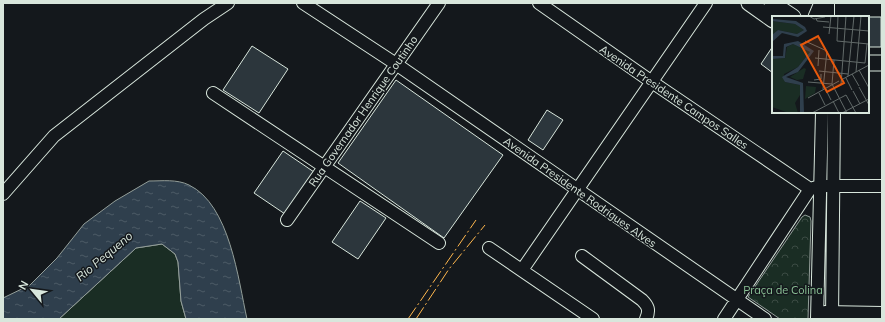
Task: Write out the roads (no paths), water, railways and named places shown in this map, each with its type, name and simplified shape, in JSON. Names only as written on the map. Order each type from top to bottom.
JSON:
[{"type":"main road","points":[[749,3],[772,19]]},
{"type":"main road","points":[[772,3],[792,16]]},
{"type":"main road","points":[[816,16],[822,3]]},
{"type":"main road","points":[[869,54],[882,54]]},
{"type":"main road","points":[[869,63],[882,63]]},
{"type":"street","points":[[3,194],[54,136],[204,19],[228,3]]},
{"type":"street","name":"Avenida Presidente Rodrigues Alves","points":[[303,3],[396,64],[765,319]]},
{"type":"street","name":"Rua Governador Henrique Coutinho","points":[[287,220],[438,3]]},
{"type":"street","name":"Avenida Presidente Campos Salles","points":[[538,3],[652,82],[815,187]]},
{"type":"street","points":[[522,270],[706,3]]},
{"type":"street","points":[[828,3],[828,16]]},
{"type":"street","points":[[213,93],[325,165],[439,243]]},
{"type":"street","points":[[822,113],[815,187],[817,316],[882,313]]},
{"type":"street","points":[[832,315],[834,113]]},
{"type":"street","points":[[815,187],[882,186]]},
{"type":"street","points":[[724,319],[815,187]]},
{"type":"street","points":[[489,248],[593,319]]},
{"type":"street","points":[[582,256],[642,300],[648,306],[646,319]]},
{"type":"water","name":"Rio Pequeno","points":[[149,181],[174,181],[189,185],[203,195],[214,209],[223,226],[236,264],[247,319],[186,319],[181,301],[178,262],[175,254],[162,244],[136,248],[59,319],[3,319],[3,298],[30,285],[57,258],[84,224],[115,201]]},
{"type":"park label","name":"Praça de Colina","points":[[783,290]]}]
